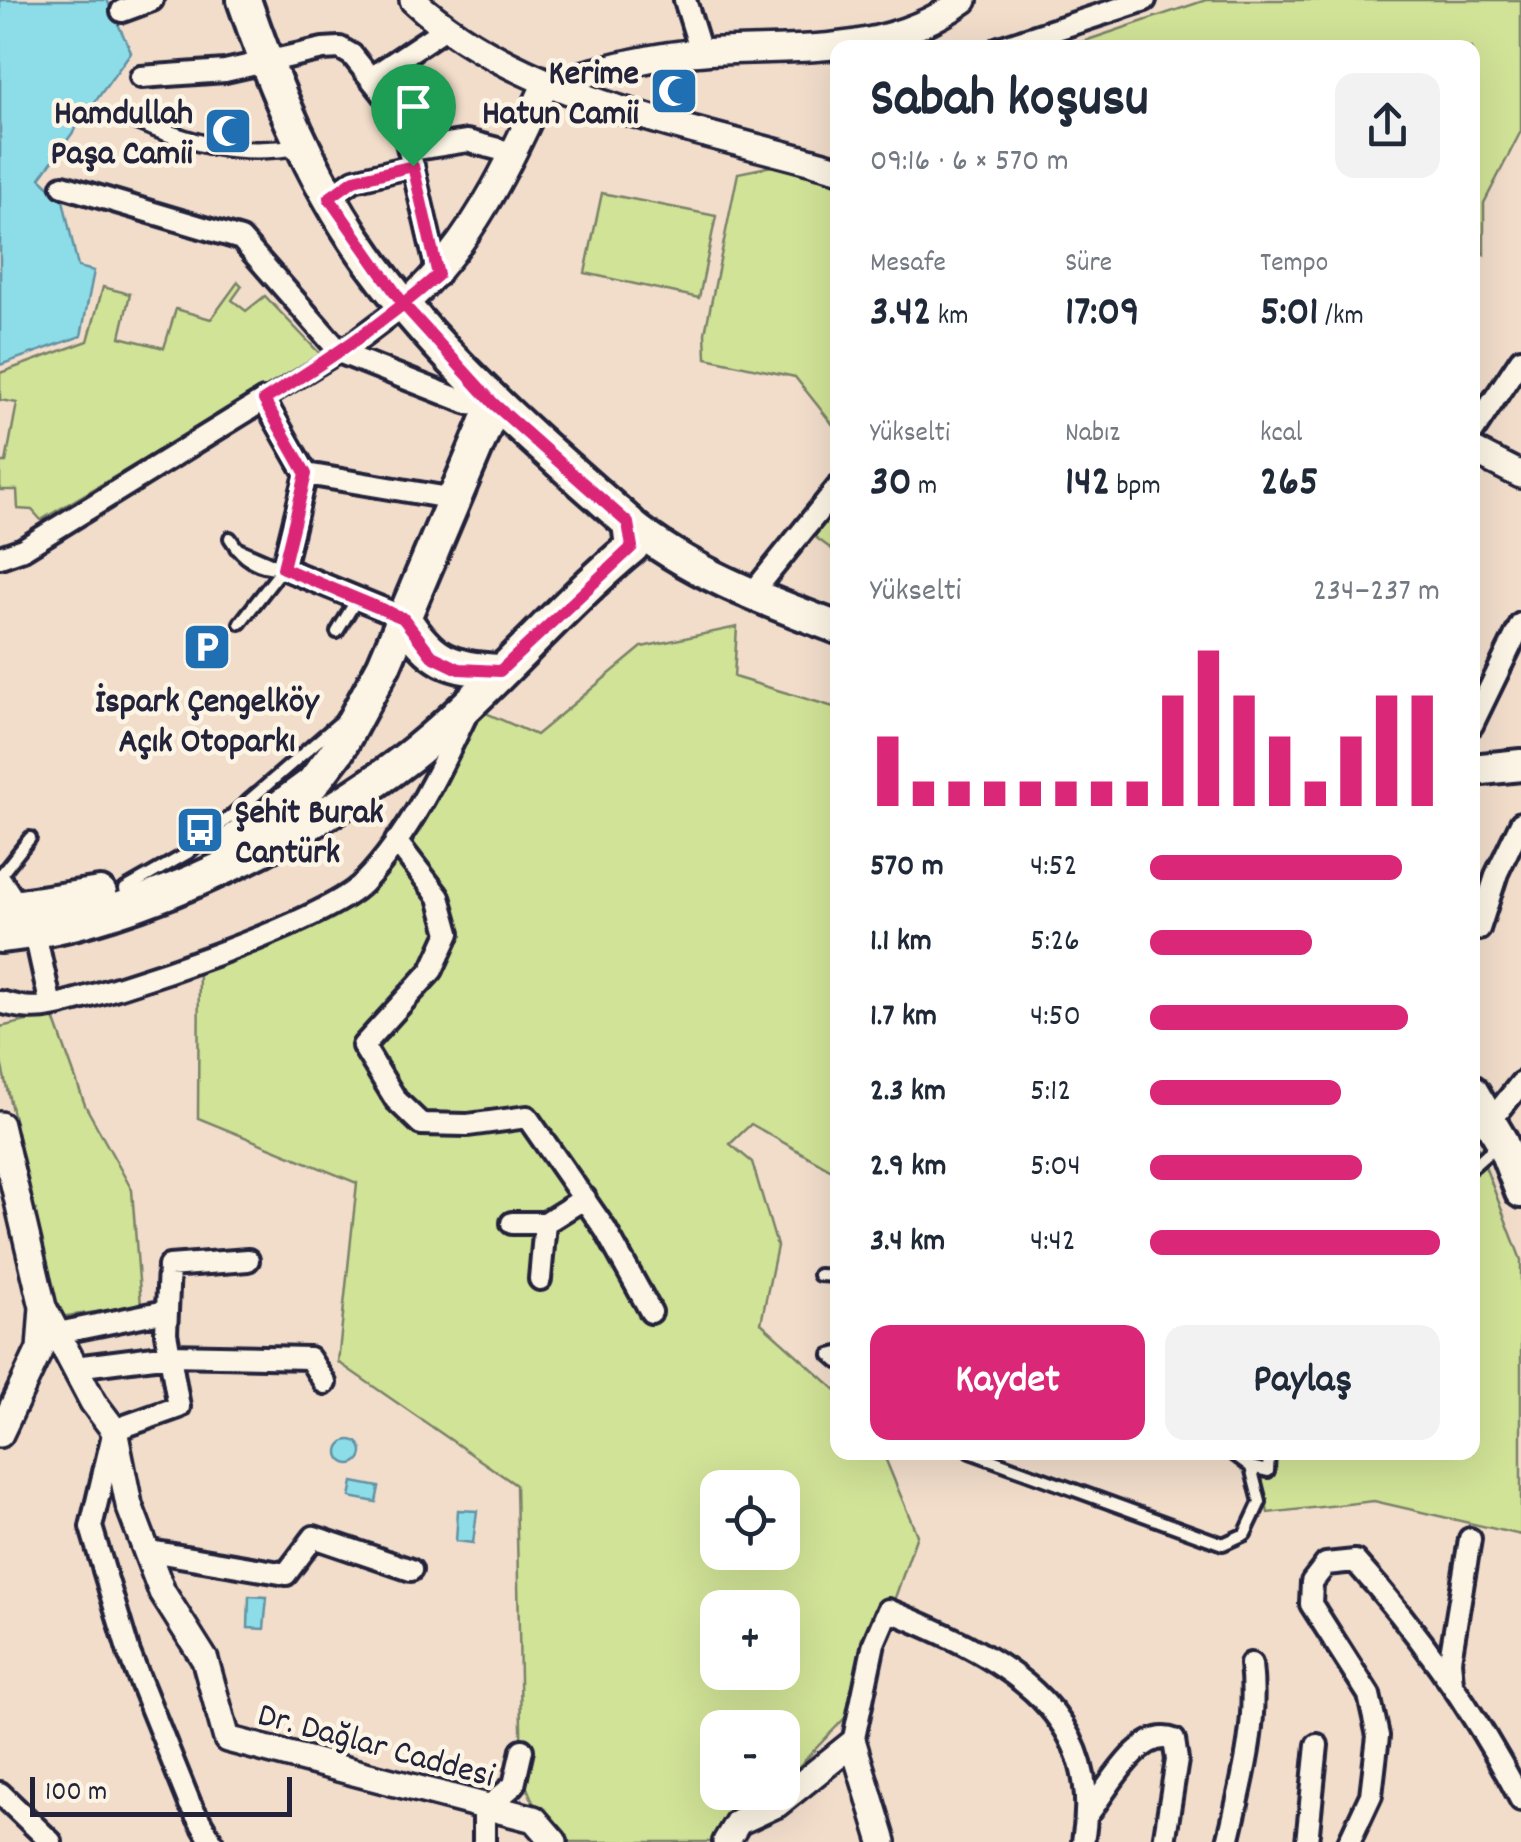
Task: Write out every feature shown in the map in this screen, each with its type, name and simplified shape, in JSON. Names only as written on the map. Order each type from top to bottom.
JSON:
[{"type":"main road","points":[[247,1],[268,62],[329,198],[404,305],[494,404],[640,539],[752,595],[830,625]]},
{"type":"main road","points":[[0,936],[18,916],[179,872],[281,809],[312,784],[364,707],[494,404]]},
{"type":"main road","points":[[18,916],[140,901],[234,862],[354,793],[450,720],[640,539]]},
{"type":"main road","points":[[403,618],[432,656],[459,669],[500,671]]},
{"type":"main road","points":[[384,665],[412,660],[438,678],[448,701],[450,720]]},
{"type":"main road","points":[[1480,769],[1520,766]]},
{"type":"main road","points":[[1480,1104],[1496,1131],[1521,1192]]},
{"type":"street","points":[[122,10],[152,0]]},
{"type":"street","points":[[413,0],[444,29],[544,85],[830,168]]},
{"type":"street","points":[[685,0],[701,52]]},
{"type":"street","points":[[876,40],[930,25],[964,0]]},
{"type":"street","points":[[1024,40],[1146,0]]},
{"type":"street","points":[[372,77],[444,29]]},
{"type":"street","points":[[141,77],[225,71],[340,48],[372,77],[401,116],[438,275]]},
{"type":"street","points":[[544,85],[634,62],[701,52],[830,48]]},
{"type":"street","points":[[0,557],[24,550],[341,352],[404,305],[438,275],[503,178],[544,85]]},
{"type":"street","points":[[132,119],[214,148],[258,154],[303,146]]},
{"type":"street","points":[[329,198],[354,180],[468,141],[513,153]]},
{"type":"street","points":[[63,186],[242,239],[341,352],[468,403],[494,404]]},
{"type":"street","points":[[1480,421],[1521,358]]},
{"type":"street","points":[[264,400],[306,474],[283,568],[403,618]]},
{"type":"street","points":[[1480,454],[1521,475]]},
{"type":"street","points":[[306,474],[454,499]]},
{"type":"street","points":[[752,595],[830,496]]},
{"type":"street","points":[[1480,709],[1521,624]]},
{"type":"street","points":[[0,1002],[24,1009],[51,1006],[151,978],[304,917],[360,886],[396,842],[434,782],[476,695]]},
{"type":"street","points":[[1480,926],[1497,872],[1521,823]]},
{"type":"street","points":[[396,842],[439,898],[449,933],[432,970],[363,1046],[396,1100],[421,1124],[468,1125],[527,1117],[584,1198],[650,1312]]},
{"type":"street","points":[[0,877],[51,1006]]},
{"type":"street","points":[[1496,1131],[1521,1084]]},
{"type":"street","points":[[0,1125],[42,1307],[40,1349],[0,1434]]},
{"type":"street","points":[[512,1223],[545,1223],[584,1198]]},
{"type":"street","points":[[540,1279],[545,1223]]},
{"type":"street","points":[[212,1842],[190,1804],[129,1653],[90,1526],[114,1430],[179,1407],[166,1311],[169,1266],[248,1260]]},
{"type":"street","name":"Dr. Dağlar Caddesi","points":[[42,1307],[114,1430],[129,1505],[150,1551],[162,1592],[205,1660],[227,1739],[484,1810],[534,1820],[554,1842]]},
{"type":"street","points":[[58,1333],[166,1311]]},
{"type":"street","points":[[75,1367],[170,1355],[309,1358],[325,1383]]},
{"type":"street","points":[[150,1551],[286,1574],[314,1538],[411,1570]]},
{"type":"street","points":[[1453,1686],[1450,1660],[1470,1539]]},
{"type":"street","points":[[1349,1842],[1371,1795],[1378,1736],[1368,1695],[1311,1604],[1312,1582],[1326,1564],[1354,1561],[1397,1608],[1453,1686],[1521,1800]]},
{"type":"street","points":[[883,1842],[853,1743],[874,1643],[888,1610],[953,1637],[1029,1684],[1052,1706],[1072,1741],[1088,1814],[1083,1842]]},
{"type":"street","points":[[1228,1842],[1253,1722],[1250,1664]]},
{"type":"street","points":[[1088,1814],[1142,1746],[1154,1736],[1164,1736],[1174,1740],[1176,1760],[1164,1842]]},
{"type":"street","points":[[726,1842],[738,1822],[777,1804],[853,1743]]},
{"type":"street","points":[[1307,1842],[1317,1745]]},
{"type":"street","points":[[484,1842],[484,1810],[514,1785],[522,1750]]},
{"type":"street","points":[[0,1793],[51,1842]]},
{"type":"lane","points":[[233,543],[283,568],[240,623]]},
{"type":"lane","points":[[338,632],[357,599]]},
{"type":"lane","points":[[0,877],[30,838]]},
{"type":"lane","points":[[1480,1155],[1496,1131]]},
{"type":"lane","points":[[819,1275],[830,1276]]},
{"type":"lane","points":[[992,1460],[1223,1544],[1246,1534],[1260,1502],[1251,1467]]},
{"type":"lane","points":[[1242,1460],[1251,1467],[1268,1470],[1269,1460]]},
{"type":"green space","points":[[1206,0],[1521,0],[1521,131],[1484,203],[1484,254],[1480,251],[1480,40],[1088,40]]},
{"type":"green space","points":[[782,164],[830,180],[830,421],[795,377],[706,358],[705,333],[738,173]]},
{"type":"green space","points":[[602,193],[716,216],[699,298],[585,273]]},
{"type":"green space","points":[[238,282],[242,286],[232,300],[246,311],[265,296],[321,355],[41,520],[32,510],[18,509],[17,490],[0,490],[0,462],[6,462],[17,403],[0,400],[0,373],[88,341],[103,287],[130,294],[120,337],[164,348],[176,309],[211,319]]},
{"type":"green space","points":[[830,508],[830,548],[811,534]]},
{"type":"green space","points":[[737,627],[734,677],[830,706],[830,1169],[751,1124],[730,1144],[752,1162],[777,1246],[761,1323],[830,1385],[830,1460],[886,1460],[917,1535],[858,1704],[800,1765],[800,1710],[700,1710],[700,1810],[757,1810],[726,1842],[550,1842],[522,1776],[516,1485],[338,1362],[357,1183],[198,1118],[199,954],[372,885],[477,709],[536,735],[642,647]]},
{"type":"green space","points":[[53,1015],[85,1105],[132,1190],[141,1306],[59,1317],[0,1058],[0,1027]]},
{"type":"green space","points":[[1480,1153],[1521,1260],[1521,1535],[1374,1501],[1268,1513],[1257,1460],[1480,1460]]},
{"type":"water","points":[[0,0],[107,0],[131,52],[40,178],[63,200],[78,267],[94,271],[81,336],[0,365]]},
{"type":"water","points":[[350,1440],[362,1452],[350,1464],[338,1452]]},
{"type":"water","points":[[353,1482],[379,1487],[376,1502],[350,1497]]},
{"type":"water","points":[[458,1510],[477,1511],[473,1543],[456,1541]]},
{"type":"water","points":[[249,1596],[267,1597],[264,1629],[248,1628]]},
{"type":"place","name":"Kerime Hatun Camii","points":[[674,91]]},
{"type":"place","name":"Hamdullah Paşa Camii","points":[[228,131]]},
{"type":"place","name":"İspark Çengelköy Açık Otoparkı","points":[[207,647]]},
{"type":"place","name":"Şehit Burak Cantürk","points":[[200,830]]},
{"type":"route","points":[[413,166],[354,180],[329,198],[404,305],[494,404],[628,523],[632,547],[500,671],[459,669],[432,656],[403,618],[283,568],[282,558],[306,474],[264,400],[341,352],[404,305],[438,275],[413,166]]}]
